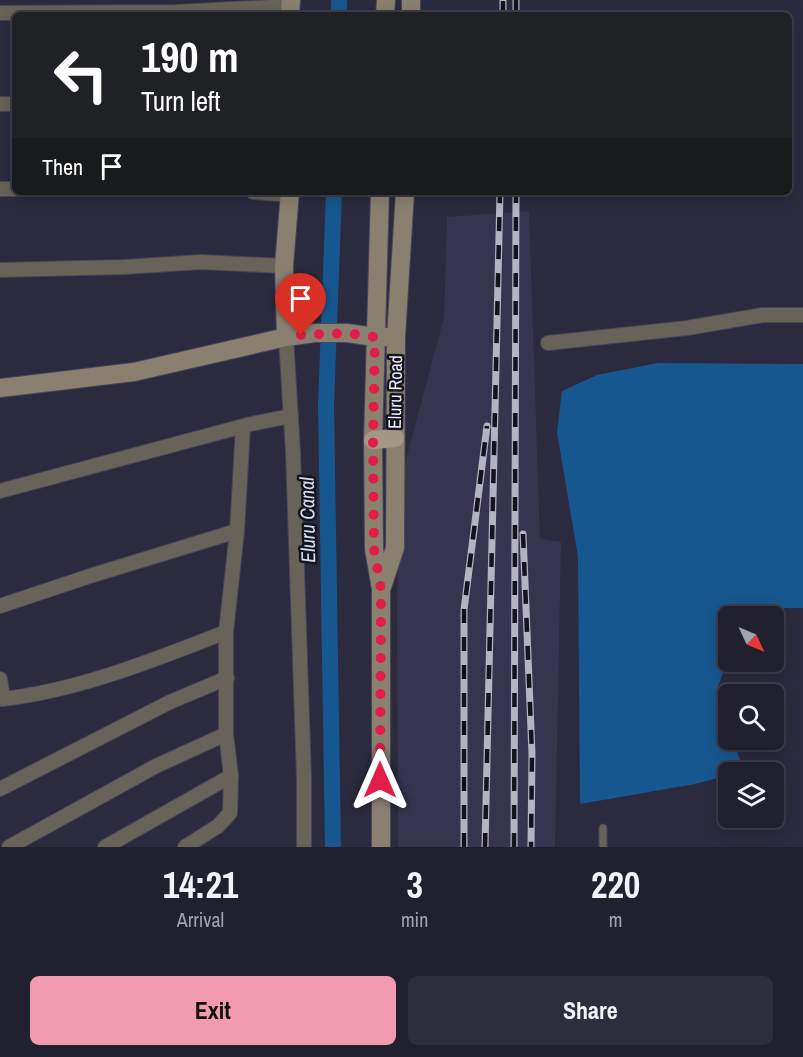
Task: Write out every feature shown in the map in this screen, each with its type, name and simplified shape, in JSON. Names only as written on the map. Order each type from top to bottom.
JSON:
[{"type":"main road","points":[[286,337],[285,266],[290,195]]},
{"type":"main road","name":"Eluru Road","points":[[380,195],[373,440],[374,549],[381,589],[381,847]]},
{"type":"main road","name":"Eluru Road","points":[[381,589],[395,548],[396,337],[405,195]]},
{"type":"main road","points":[[0,388],[134,372],[286,337],[315,333],[396,337]]},
{"type":"main road","points":[[373,440],[395,438]]},
{"type":"street","points":[[176,12],[291,7]]},
{"type":"street","points":[[0,270],[124,267],[201,262],[285,266]]},
{"type":"street","points":[[548,343],[687,328],[762,315],[803,315]]},
{"type":"street","points":[[286,337],[304,778],[304,847]]},
{"type":"street","points":[[0,490],[291,416]]},
{"type":"street","points":[[185,847],[218,826],[230,813],[231,777],[226,734],[226,632],[247,426]]},
{"type":"street","points":[[0,606],[237,531]]},
{"type":"street","points":[[0,679],[1,699],[38,694],[100,677],[226,632]]},
{"type":"street","points":[[0,789],[170,702],[227,678]]},
{"type":"street","points":[[9,847],[156,766],[226,734]]},
{"type":"street","points":[[105,847],[231,777]]},
{"type":"lane","points":[[603,828],[603,847]]},
{"type":"shaded area","points":[[529,211],[540,539],[561,542],[555,847],[398,847],[397,602],[401,478],[444,317],[447,217]]},
{"type":"water","points":[[658,363],[803,364],[803,608],[718,606],[718,672],[723,672],[717,689],[718,750],[737,750],[741,762],[718,762],[718,778],[695,784],[580,804],[578,557],[557,432],[562,391],[597,375]]},
{"type":"waterway","name":"Eluru Canal","points":[[339,0],[339,12]]},
{"type":"waterway","name":"Eluru Canal","points":[[333,847],[326,405],[334,195]]},
{"type":"railway","points":[[503,0],[503,12]]},
{"type":"railway","points":[[516,0],[516,12]]},
{"type":"railway","points":[[485,847],[500,195]]},
{"type":"railway","points":[[514,847],[516,195]]},
{"type":"railway","points":[[464,847],[464,610],[487,426]]},
{"type":"railway","points":[[523,534],[532,754],[531,847]]},
{"type":"route","points":[[301,335],[347,333],[375,337],[374,549],[381,589],[380,780]]}]
